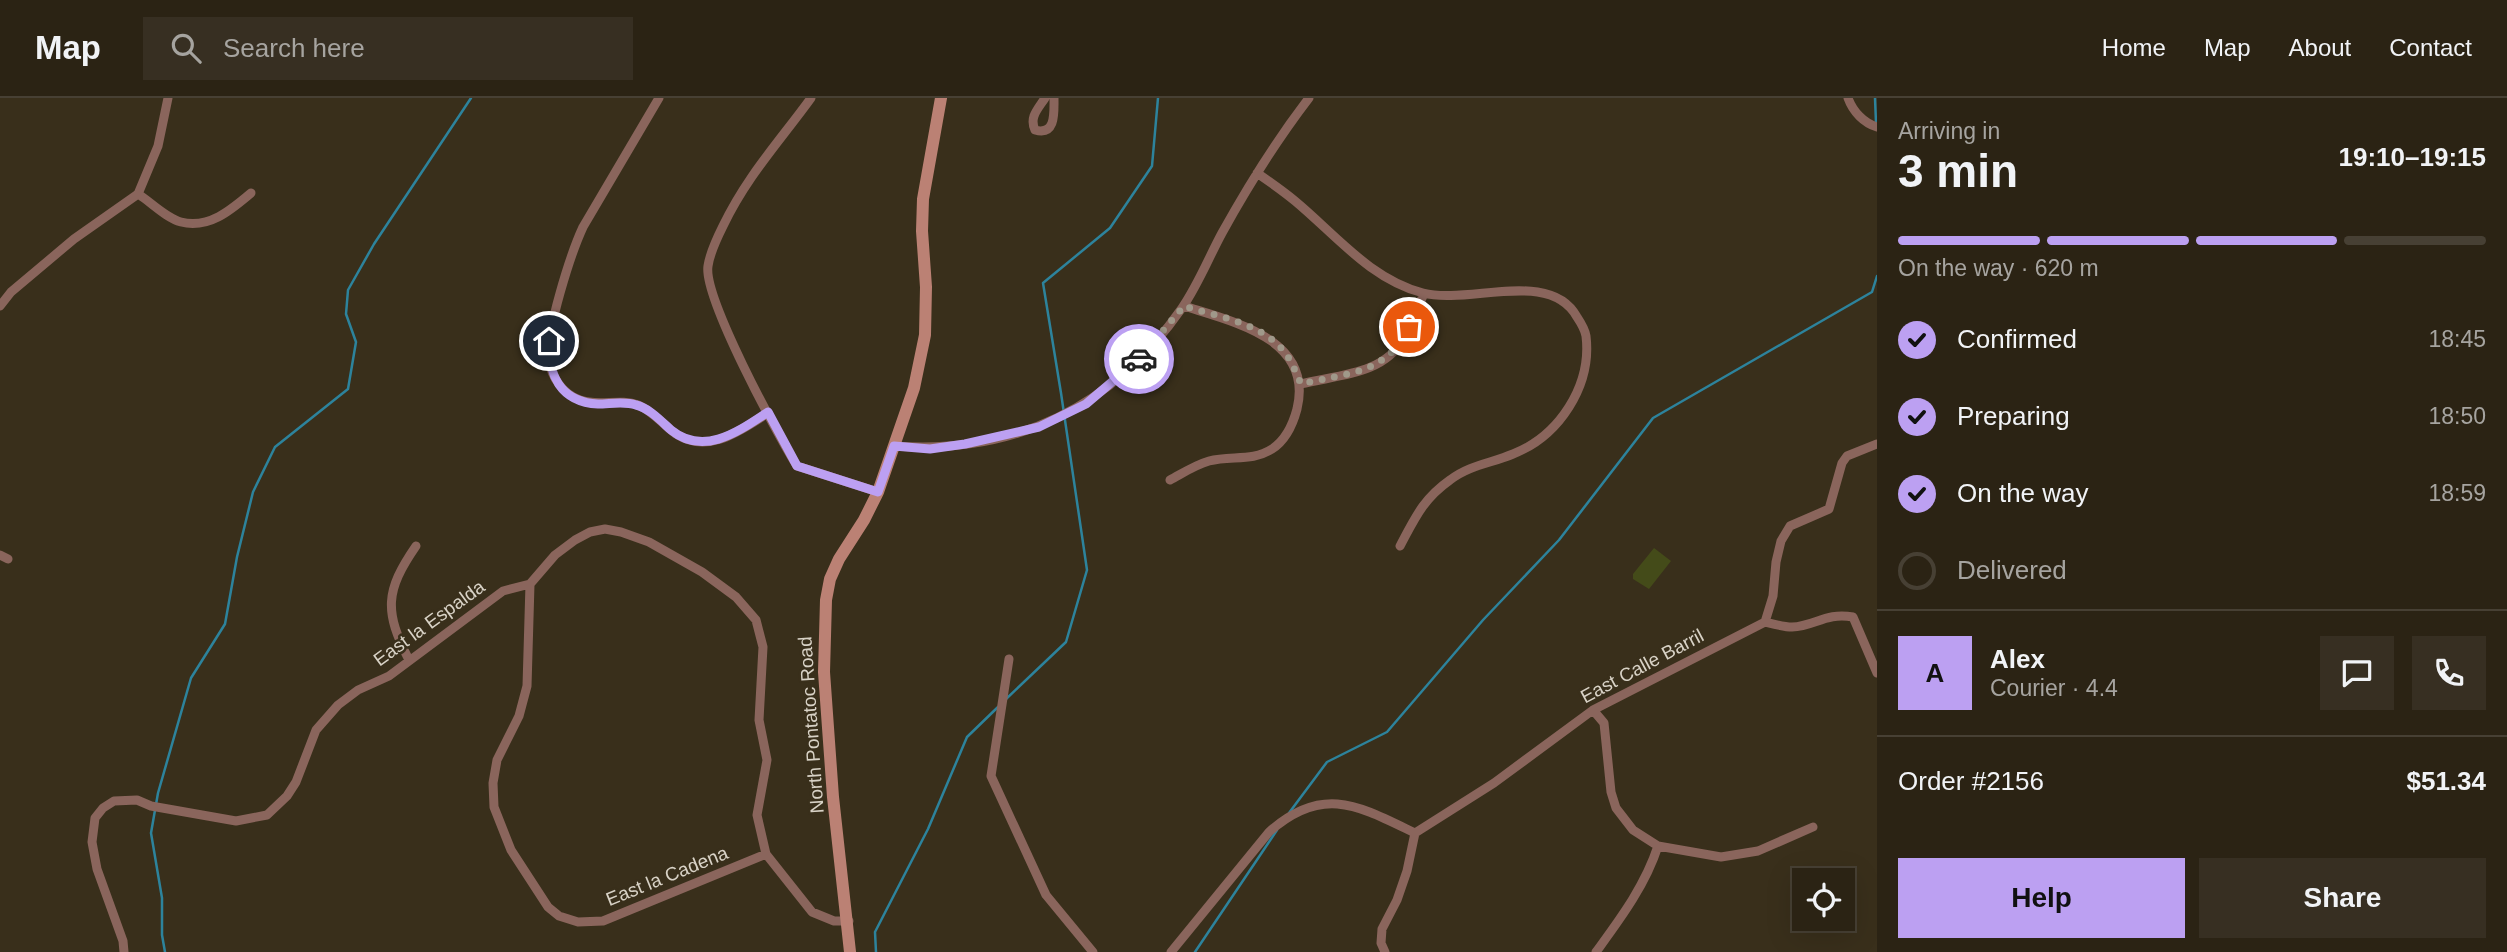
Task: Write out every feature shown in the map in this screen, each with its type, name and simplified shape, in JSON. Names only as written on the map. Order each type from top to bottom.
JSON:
[{"type":"street","points":[[0,306],[11,292],[74,239],[138,194],[158,146],[169,98]]},
{"type":"street","points":[[659,98],[574,247],[549,341],[548,359],[554,379],[570,395],[581,401],[637,405],[677,435],[696,442],[714,442],[732,435],[768,412]]},
{"type":"street","points":[[811,98],[769,150],[742,190],[715,243],[707,267],[710,289],[722,319],[797,466],[878,492]]},
{"type":"street","name":"North Pontatoc Road","points":[[850,952],[849,922],[833,797],[824,672],[824,620],[833,570],[878,492],[914,388],[925,335],[923,199],[941,98]]},
{"type":"street","points":[[1045,98],[1031,123],[1035,130],[1042,132],[1050,129],[1053,123],[1054,98]]},
{"type":"street","points":[[894,446],[930,449],[1014,434],[1061,418],[1086,404],[1125,372],[1149,351],[1184,306],[1257,173],[1308,98]]},
{"type":"street","points":[[1848,98],[1851,106],[1864,121],[1877,127]]},
{"type":"street","points":[[1257,173],[1296,201],[1366,265],[1383,276],[1424,294],[1490,295],[1526,290],[1556,296],[1572,307],[1586,334],[1586,356],[1577,390],[1564,416],[1539,440],[1513,455],[1465,470],[1450,479],[1423,503],[1399,546]]},
{"type":"street","points":[[138,194],[179,222],[202,223],[227,214],[251,193]]},
{"type":"street","points":[[1301,384],[1371,368],[1390,357],[1403,341],[1424,294]]},
{"type":"street","points":[[1170,480],[1209,461],[1248,459],[1273,448],[1294,422],[1301,384],[1293,365],[1279,345],[1259,332],[1184,306]]},
{"type":"street","points":[[1877,444],[1847,456],[1842,463],[1829,509],[1790,526],[1781,541],[1773,596],[1765,622],[1793,627],[1827,617],[1853,617],[1877,673]]},
{"type":"street","points":[[530,584],[555,555],[575,540],[605,529],[649,542],[702,572],[736,597],[756,620],[763,647],[759,720],[767,760],[757,815],[766,854],[812,912],[834,921],[849,922]]},
{"type":"street","points":[[409,660],[397,638],[391,604],[397,573],[416,546]]},
{"type":"street","name":"East la Espalda","points":[[124,952],[123,941],[97,869],[92,842],[95,818],[103,808],[114,801],[137,800],[151,806],[236,821],[248,821],[267,815],[287,796],[296,782],[316,730],[338,705],[358,690],[389,676],[503,591],[530,584]]},
{"type":"street","name":"East la Cadena","points":[[530,584],[527,686],[519,716],[497,760],[493,783],[494,807],[511,850],[548,906],[559,916],[578,922],[603,921],[766,854]]},
{"type":"street","name":"East Calle Barril","points":[[1415,833],[1494,783],[1593,710],[1765,622]]},
{"type":"street","points":[[1009,659],[991,776],[1046,895],[1093,952]]},
{"type":"street","points":[[1593,710],[1604,723],[1611,792],[1616,808],[1633,830],[1658,846],[1721,858],[1758,851],[1813,827]]},
{"type":"street","points":[[1171,952],[1269,832],[1287,816],[1313,807],[1338,803],[1363,807],[1415,833],[1403,881],[1382,929],[1381,943],[1385,952]]},
{"type":"street","points":[[1595,952],[1637,892],[1652,865],[1658,846]]},
{"type":"green space","points":[[1654,548],[1671,561],[1649,589],[1633,579],[1633,574]]},
{"type":"waterway","points":[[165,952],[162,898],[151,833],[158,793],[191,678],[225,624],[237,557],[253,492],[275,447],[348,389],[356,342],[346,314],[348,290],[374,244],[471,98]]},
{"type":"waterway","points":[[1005,700],[1066,642],[1087,570],[1043,283],[1110,228],[1152,166],[1158,98]]},
{"type":"waterway","points":[[1875,98],[1876,123]]},
{"type":"waterway","points":[[1289,813],[1327,762],[1387,732],[1483,620],[1559,540],[1653,418],[1872,292],[1877,276]]},
{"type":"waterway","points":[[876,952],[875,932],[928,829],[967,737],[998,707]]},
{"type":"waterway","points":[[1195,952],[1277,830]]},
{"type":"way so far","points":[[1139,359],[1149,351],[1184,306],[1235,322],[1259,332],[1279,345],[1293,365],[1301,384],[1371,368],[1390,357],[1403,341],[1409,327]]},
{"type":"route","points":[[549,341],[548,359],[554,379],[570,395],[581,401],[637,405],[657,417],[677,435],[696,442],[714,442],[732,435],[768,412],[797,466],[878,492],[894,446],[930,449],[1039,427],[1086,404],[1139,359]]}]
